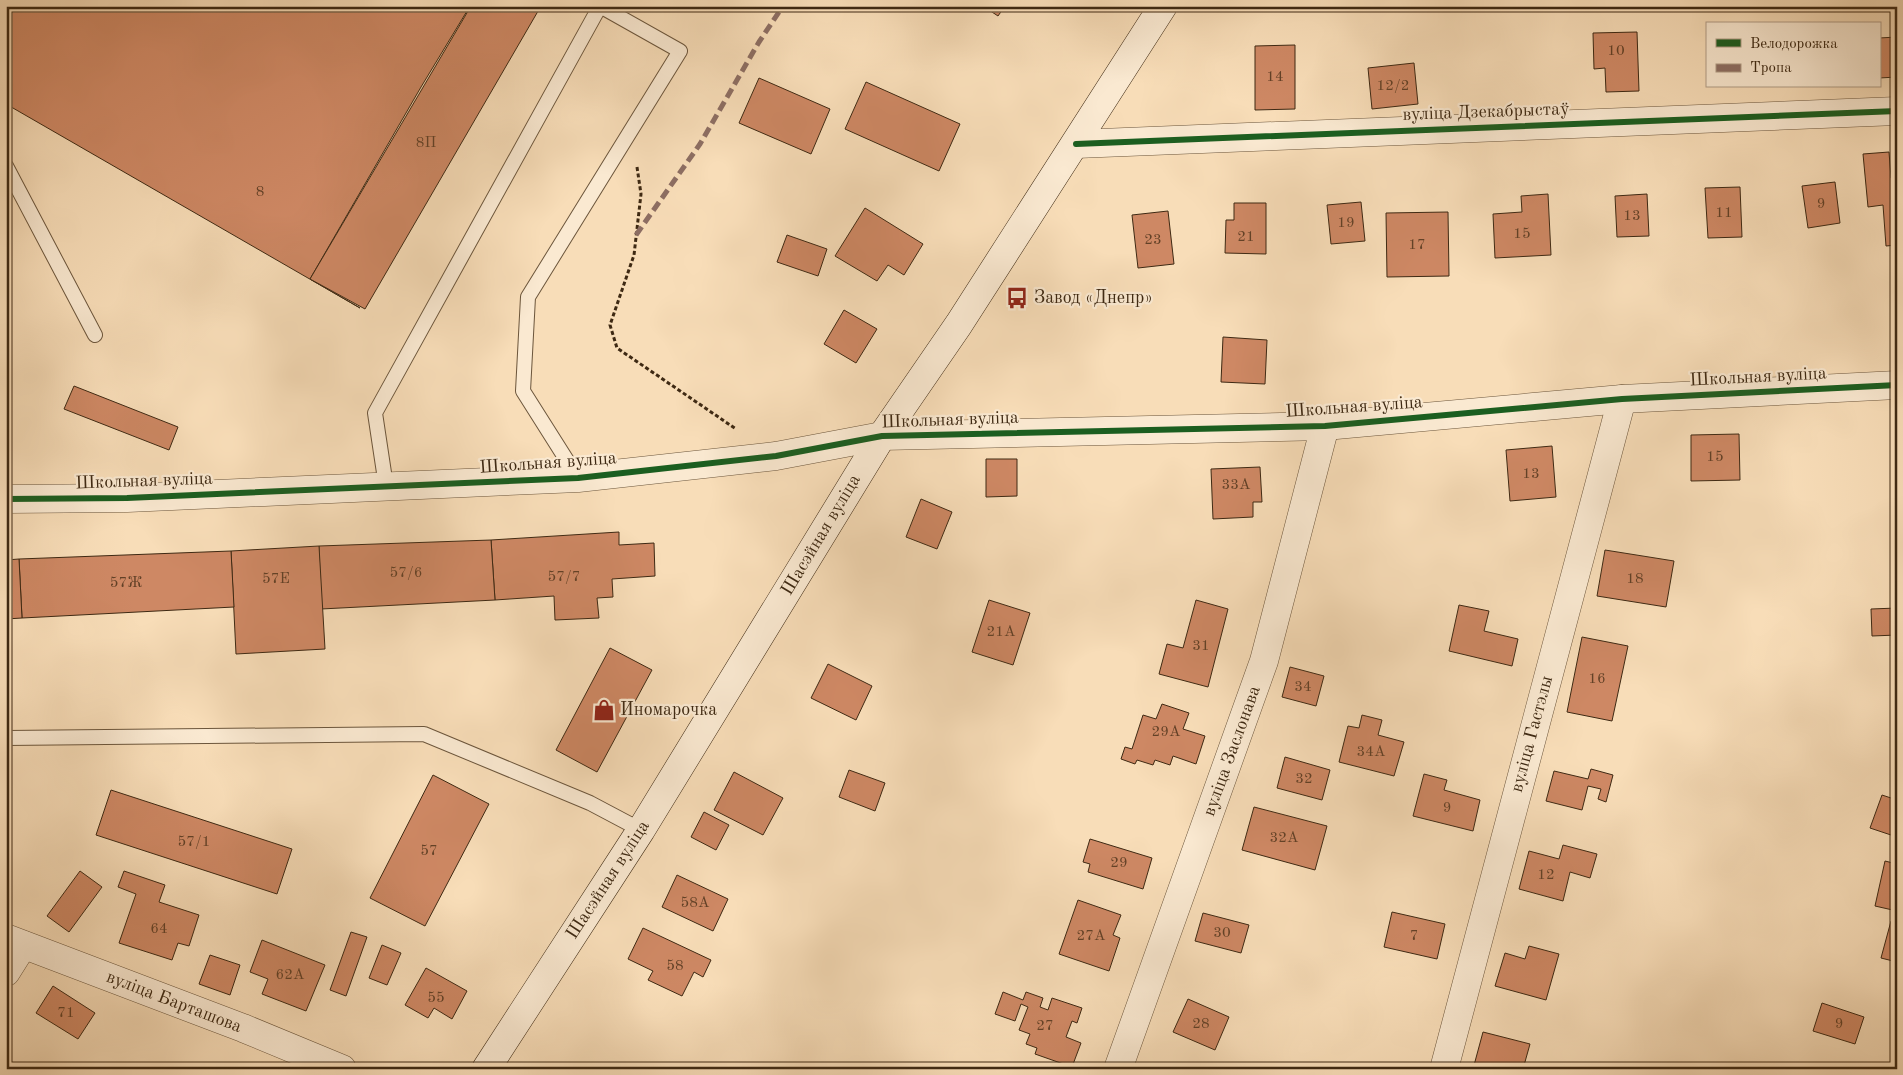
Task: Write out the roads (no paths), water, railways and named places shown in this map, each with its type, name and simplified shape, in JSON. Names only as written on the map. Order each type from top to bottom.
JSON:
[{"type":"street","name":"Шасэйная вуліца","points":[[486,1069],[641,830],[882,436],[959,324],[1163,6]]},
{"type":"street","name":"вуліца Дзекабрыстаў","points":[[1076,144],[1897,111]]},
{"type":"street","name":"Школьная вуліца","points":[[6,499],[127,498],[578,478],[776,456],[882,436],[1325,426],[1622,399],[1897,385]]},
{"type":"street","name":"вуліца Гастэлы","points":[[1444,1069],[1622,399]]},
{"type":"street","name":"вуліца Заслонава","points":[[1118,1069],[1264,661],[1325,426]]},
{"type":"street","points":[[6,972],[15,941]]},
{"type":"street","name":"вуліца Барташова","points":[[15,941],[243,1028],[342,1069]]},
{"type":"lane","points":[[386,486],[375,413],[600,6],[680,51],[528,297],[523,391],[578,478]]},
{"type":"lane","points":[[6,166],[95,335]]},
{"type":"lane","points":[[6,738],[424,734],[590,803],[641,830]]},
{"type":"place","name":"Завод «Днепр»","points":[[1017,298]]},
{"type":"place","name":"Иномарочка","points":[[604,710]]}]
